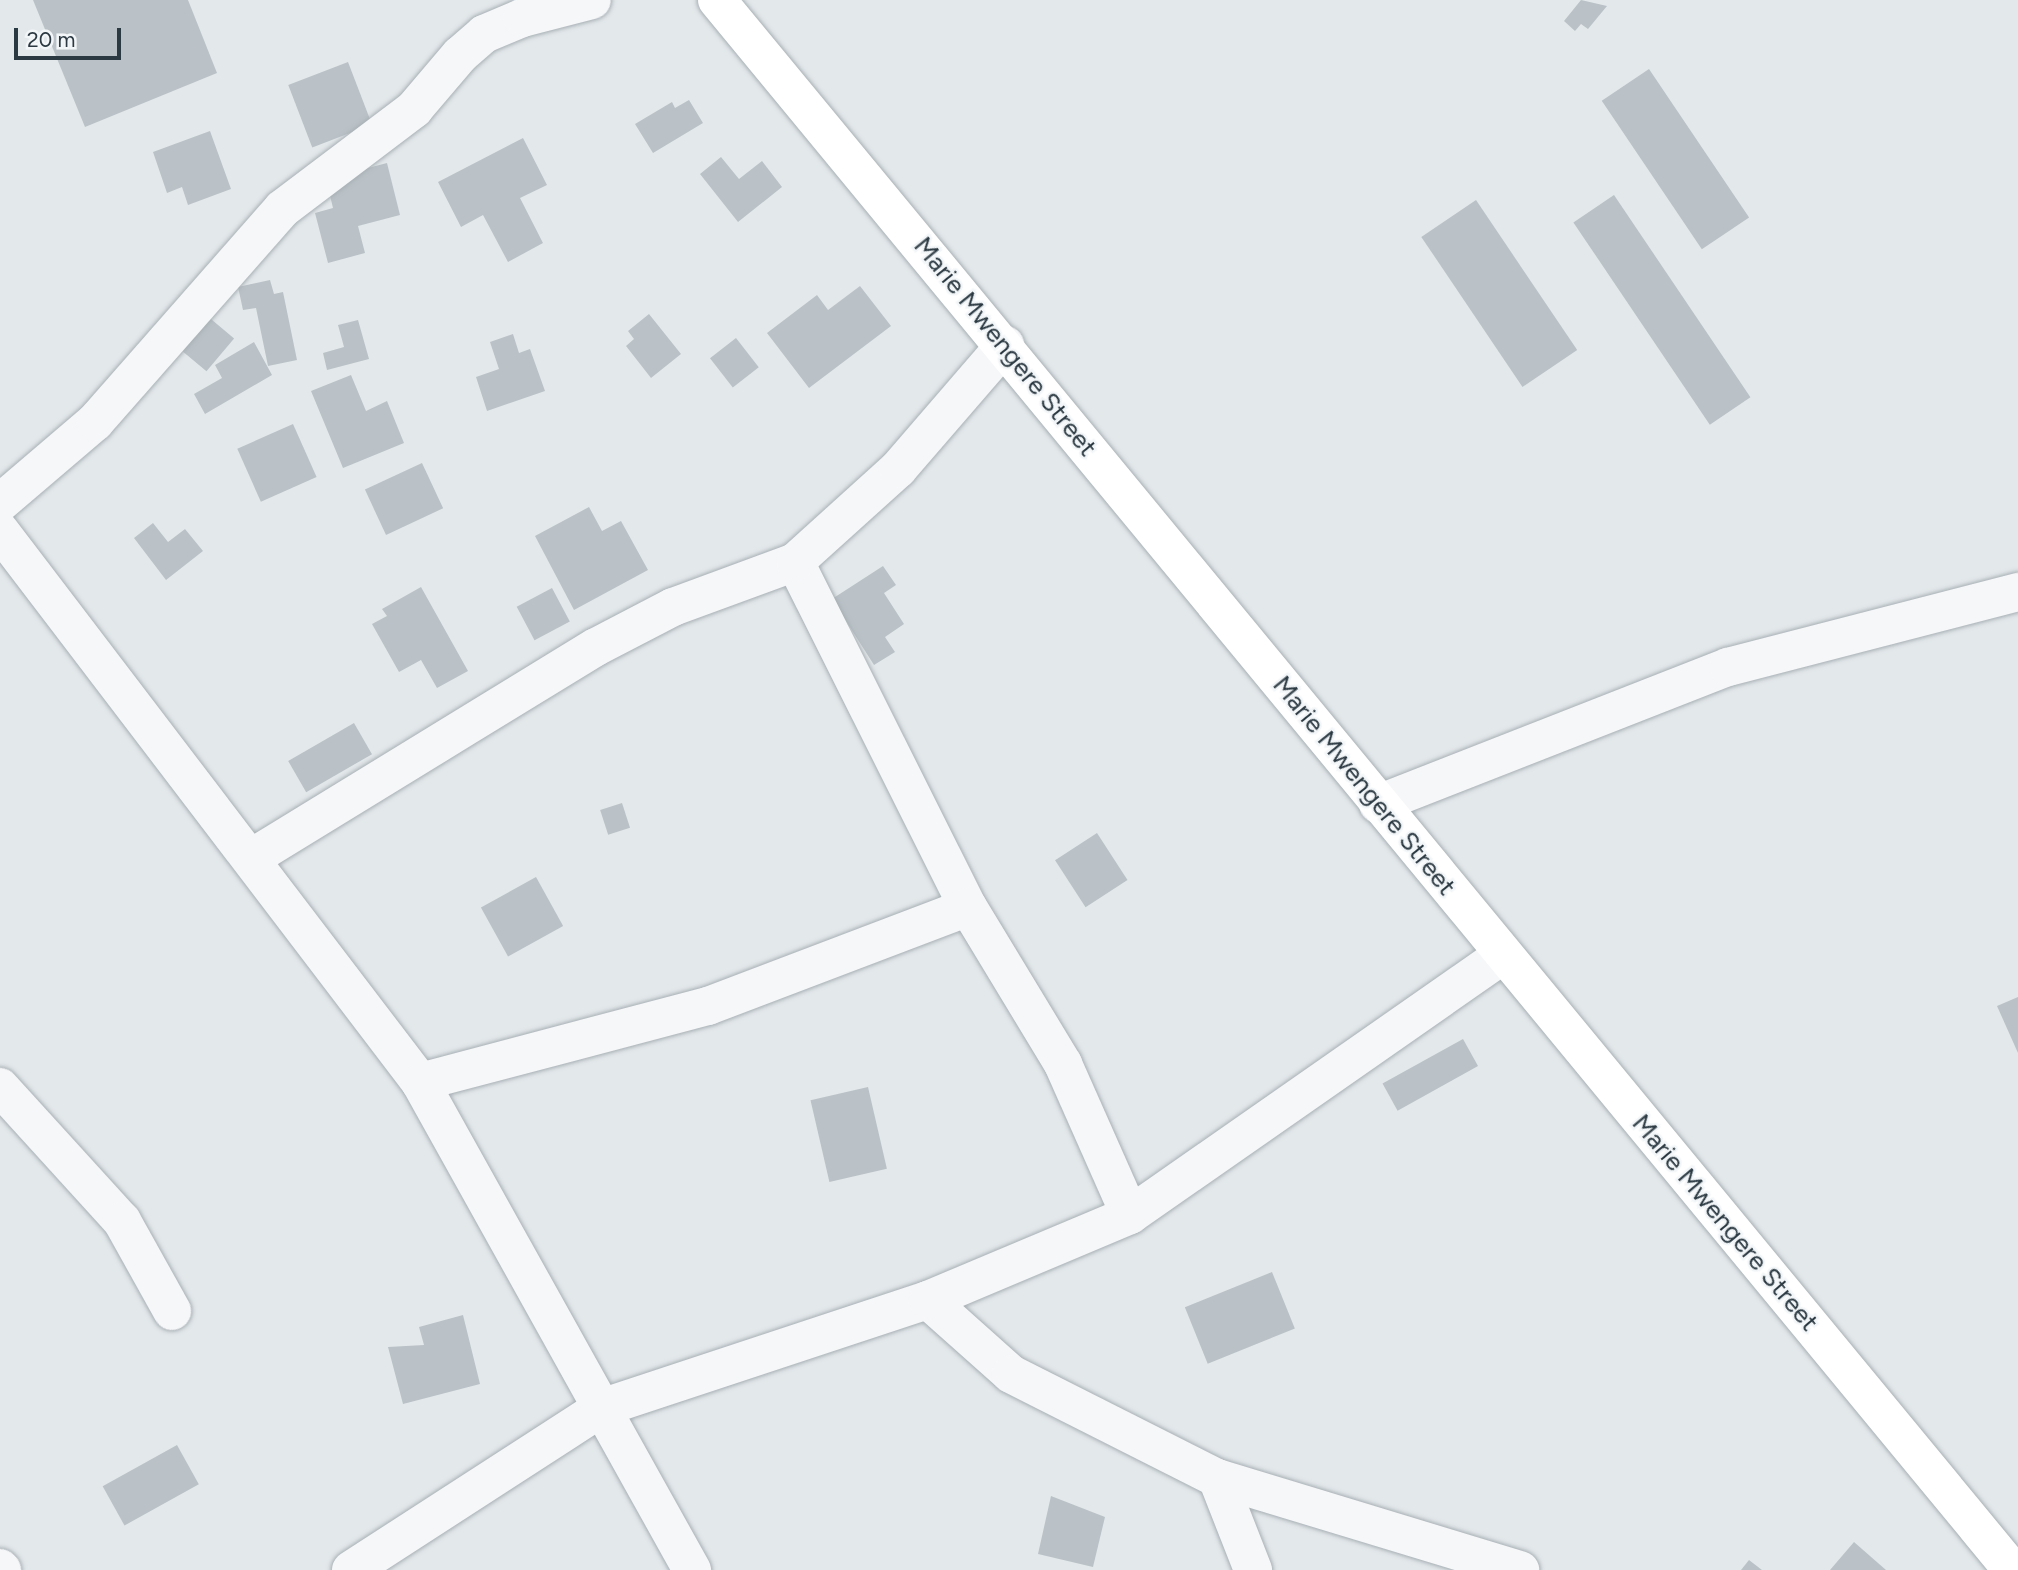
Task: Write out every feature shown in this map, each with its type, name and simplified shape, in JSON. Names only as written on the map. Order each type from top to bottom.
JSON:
[{"type":"main road","name":"Marie Mwengere Street","points":[[717,0],[1005,345],[1378,804],[2012,1570]]},
{"type":"street","points":[[0,503],[95,422],[282,209],[414,109],[460,55],[484,34],[522,18],[592,0]]},
{"type":"street","points":[[253,857],[596,647],[673,607],[796,562],[898,469],[1005,345]]},
{"type":"street","points":[[0,531],[253,857],[420,1082],[692,1570]]},
{"type":"street","points":[[796,562],[968,907],[1063,1064],[1130,1215]]},
{"type":"street","points":[[1378,804],[1728,667],[2018,592]]},
{"type":"street","points":[[420,1082],[734,998],[968,907]]},
{"type":"street","points":[[351,1570],[601,1408],[928,1300],[1130,1215],[1503,955]]},
{"type":"street","points":[[0,1087],[122,1221],[172,1311]]},
{"type":"street","points":[[928,1300],[1011,1374],[1217,1478],[1520,1570]]},
{"type":"street","points":[[1217,1478],[1253,1570]]},
{"type":"building","points":[[33,0],[188,0],[217,73],[85,127]]},
{"type":"building","points":[[1581,0],[1607,6],[1588,29],[1581,24],[1575,31],[1564,21]]},
{"type":"building","points":[[348,62],[372,125],[312,147],[288,85]]},
{"type":"building","points":[[1649,69],[1749,217],[1702,249],[1602,101]]},
{"type":"building","points":[[689,100],[703,123],[653,153],[635,124],[672,102],[675,108]]},
{"type":"building","points":[[210,131],[231,189],[188,205],[182,187],[167,193],[153,152]]},
{"type":"building","points":[[523,138],[547,185],[520,198],[543,243],[508,262],[483,215],[461,227],[438,182]]},
{"type":"building","points":[[721,157],[739,179],[762,161],[782,187],[738,222],[700,174]]},
{"type":"building","points":[[387,163],[400,215],[358,226],[365,253],[328,263],[315,213],[333,208],[326,179]]},
{"type":"building","points":[[1614,195],[1750,397],[1710,425],[1573,222]]},
{"type":"building","points":[[1476,200],[1577,350],[1522,387],[1421,237]]},
{"type":"building","points":[[270,280],[274,294],[283,292],[297,360],[268,366],[256,308],[243,310],[238,287]]},
{"type":"building","points":[[860,286],[891,326],[809,388],[767,333],[817,295],[828,310]]},
{"type":"building","points":[[205,314],[234,338],[206,371],[177,347]]},
{"type":"building","points":[[649,314],[681,354],[651,378],[626,346],[634,339],[628,331]]},
{"type":"building","points":[[358,320],[369,359],[327,370],[323,353],[344,347],[338,325]]},
{"type":"building","points":[[513,334],[519,353],[530,349],[545,391],[487,411],[476,377],[499,369],[490,342]]},
{"type":"building","points":[[736,338],[759,367],[733,387],[710,358]]},
{"type":"building","points":[[254,342],[272,375],[205,414],[194,394],[222,378],[215,365]]},
{"type":"building","points":[[351,375],[366,411],[387,401],[404,443],[343,468],[311,391]]},
{"type":"building","points":[[293,424],[317,477],[261,502],[237,449]]},
{"type":"building","points":[[422,463],[443,508],[386,535],[365,490]]},
{"type":"building","points":[[589,507],[602,531],[621,521],[648,570],[574,610],[535,536]]},
{"type":"building","points":[[153,523],[168,542],[185,529],[203,551],[166,580],[134,538]]},
{"type":"building","points":[[883,566],[896,585],[884,593],[904,624],[885,637],[895,652],[874,665],[832,599]]},
{"type":"building","points":[[421,587],[468,671],[437,688],[421,660],[399,672],[372,624],[387,616],[382,609]]},
{"type":"building","points":[[552,588],[570,622],[535,640],[517,607]]},
{"type":"building","points":[[354,723],[372,754],[306,792],[288,761]]},
{"type":"building","points":[[622,803],[630,828],[608,835],[600,810]]},
{"type":"building","points":[[1097,833],[1127,880],[1086,907],[1055,860]]},
{"type":"building","points":[[536,877],[563,926],[508,957],[481,908]]},
{"type":"building","points":[[2018,997],[2018,1053],[1997,1006]]},
{"type":"building","points":[[1463,1039],[1478,1066],[1398,1111],[1383,1084]]},
{"type":"building","points":[[868,1087],[887,1169],[829,1182],[811,1100]]},
{"type":"building","points":[[1272,1272],[1295,1329],[1208,1364],[1185,1307]]},
{"type":"building","points":[[463,1315],[480,1384],[403,1404],[388,1347],[424,1345],[419,1327]]},
{"type":"building","points":[[177,1445],[199,1484],[124,1526],[103,1486]]},
{"type":"building","points":[[1051,1496],[1105,1517],[1093,1567],[1038,1554]]},
{"type":"building","points":[[1854,1542],[1886,1570],[1830,1570]]},
{"type":"building","points":[[1749,1560],[1762,1570],[1741,1570]]}]
